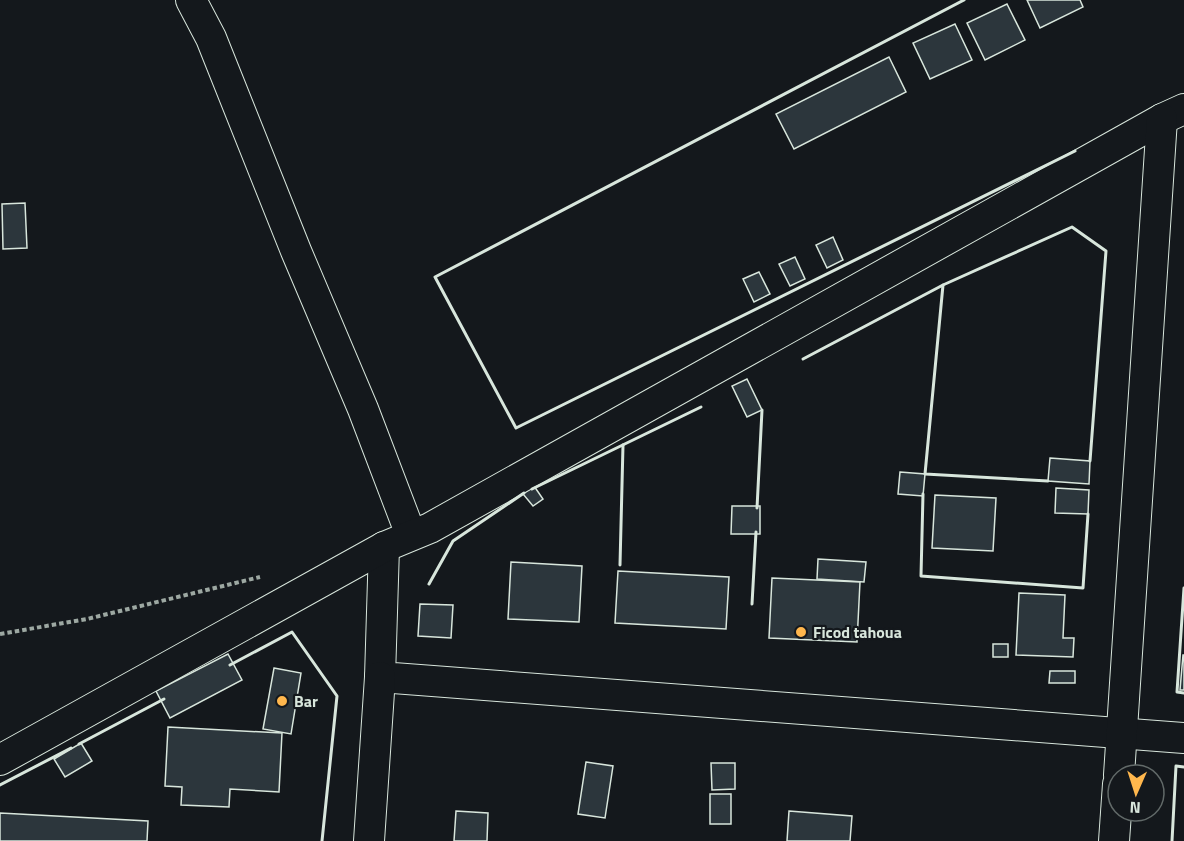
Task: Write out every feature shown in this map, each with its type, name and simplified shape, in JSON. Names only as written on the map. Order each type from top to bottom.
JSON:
[{"type":"street","points":[[191,0],[211,38],[296,251],[363,409],[411,535]]},
{"type":"street","points":[[0,760],[384,547],[430,528],[1173,114]]},
{"type":"street","points":[[1120,763],[1173,114]]},
{"type":"street","points":[[369,841],[380,677],[384,547]]},
{"type":"street","points":[[380,677],[1184,738]]},
{"type":"street","points":[[1114,841],[1115,823]]},
{"type":"path","points":[[0,634],[87,619],[270,574]]},
{"type":"building","points":[[1027,0],[1080,0],[1083,7],[1040,28]]},
{"type":"building","points":[[1007,4],[1025,40],[985,60],[967,23]]},
{"type":"building","points":[[955,24],[972,60],[930,79],[913,43]]},
{"type":"building","points":[[889,57],[906,92],[794,149],[776,114]]},
{"type":"building","points":[[25,203],[27,248],[3,249],[2,204]]},
{"type":"building","points":[[833,237],[843,260],[827,268],[816,245]]},
{"type":"building","points":[[795,257],[805,279],[790,286],[779,264]]},
{"type":"building","points":[[759,272],[770,294],[754,302],[743,279]]},
{"type":"building","points":[[747,379],[762,410],[747,417],[732,386]]},
{"type":"building","points":[[1050,458],[1090,461],[1089,484],[1048,481]]},
{"type":"building","points":[[900,472],[925,474],[923,496],[898,494]]},
{"type":"building","points":[[534,486],[543,499],[533,506],[523,494]]},
{"type":"building","points":[[1056,488],[1089,490],[1088,514],[1055,513]]},
{"type":"building","points":[[935,495],[996,498],[993,551],[932,548]]},
{"type":"building","points":[[732,506],[760,506],[760,534],[731,534]]},
{"type":"building","points":[[818,559],[866,562],[864,582],[817,579]]},
{"type":"building","points":[[511,562],[582,566],[579,622],[508,619]]},
{"type":"building","points":[[618,571],[729,577],[726,629],[615,623]]},
{"type":"building","points":[[772,578],[860,582],[857,642],[769,638]]},
{"type":"building","points":[[1019,593],[1065,595],[1063,638],[1074,638],[1073,657],[1016,655]]},
{"type":"building","points":[[420,604],[453,605],[451,638],[418,636]]},
{"type":"building","points":[[993,644],[1008,644],[1008,657],[993,657]]},
{"type":"building","points":[[228,654],[242,680],[170,718],[156,691]]},
{"type":"building","points":[[1183,655],[1184,690],[1180,690]]},
{"type":"building","name":"Bar","points":[[274,668],[301,673],[291,734],[263,729]]},
{"type":"building","points":[[1050,671],[1075,671],[1075,683],[1049,683]]},
{"type":"building","points":[[168,727],[282,733],[279,792],[230,789],[229,807],[181,805],[182,787],[165,786]]},
{"type":"building","points":[[81,743],[92,761],[65,777],[54,759]]},
{"type":"building","points":[[586,762],[613,766],[605,818],[578,814]]},
{"type":"building","points":[[711,763],[735,763],[735,789],[712,790]]},
{"type":"building","points":[[710,794],[731,794],[731,824],[710,824]]},
{"type":"building","points":[[456,811],[488,813],[487,841],[454,841]]},
{"type":"building","points":[[789,811],[852,816],[850,841],[787,841]]},
{"type":"building","points":[[0,813],[148,821],[147,841],[0,841]]},
{"type":"wall","points":[[964,0],[435,277],[516,428],[1075,151]]},
{"type":"wall","points":[[1048,481],[925,474],[943,285],[1072,227],[1106,251],[1090,461]]},
{"type":"wall","points":[[803,359],[943,285]]},
{"type":"wall","points":[[532,489],[701,407]]},
{"type":"wall","points":[[757,508],[762,410]]},
{"type":"wall","points":[[620,565],[623,445]]},
{"type":"wall","points":[[429,584],[453,541],[524,493]]},
{"type":"wall","points":[[923,494],[921,576],[1083,588],[1088,514]]},
{"type":"wall","points":[[752,604],[756,532]]},
{"type":"wall","points":[[1184,588],[1177,692],[1184,693]]},
{"type":"wall","points":[[230,665],[292,632],[337,696],[322,841]]},
{"type":"wall","points":[[79,744],[164,699]]},
{"type":"wall","points":[[0,785],[71,748]]},
{"type":"wall","points":[[1172,841],[1176,766],[1184,767]]},
{"type":"place","name":"Ficod tahoua","points":[[801,632]]},
{"type":"place","name":"Bar","points":[[282,701]]}]
